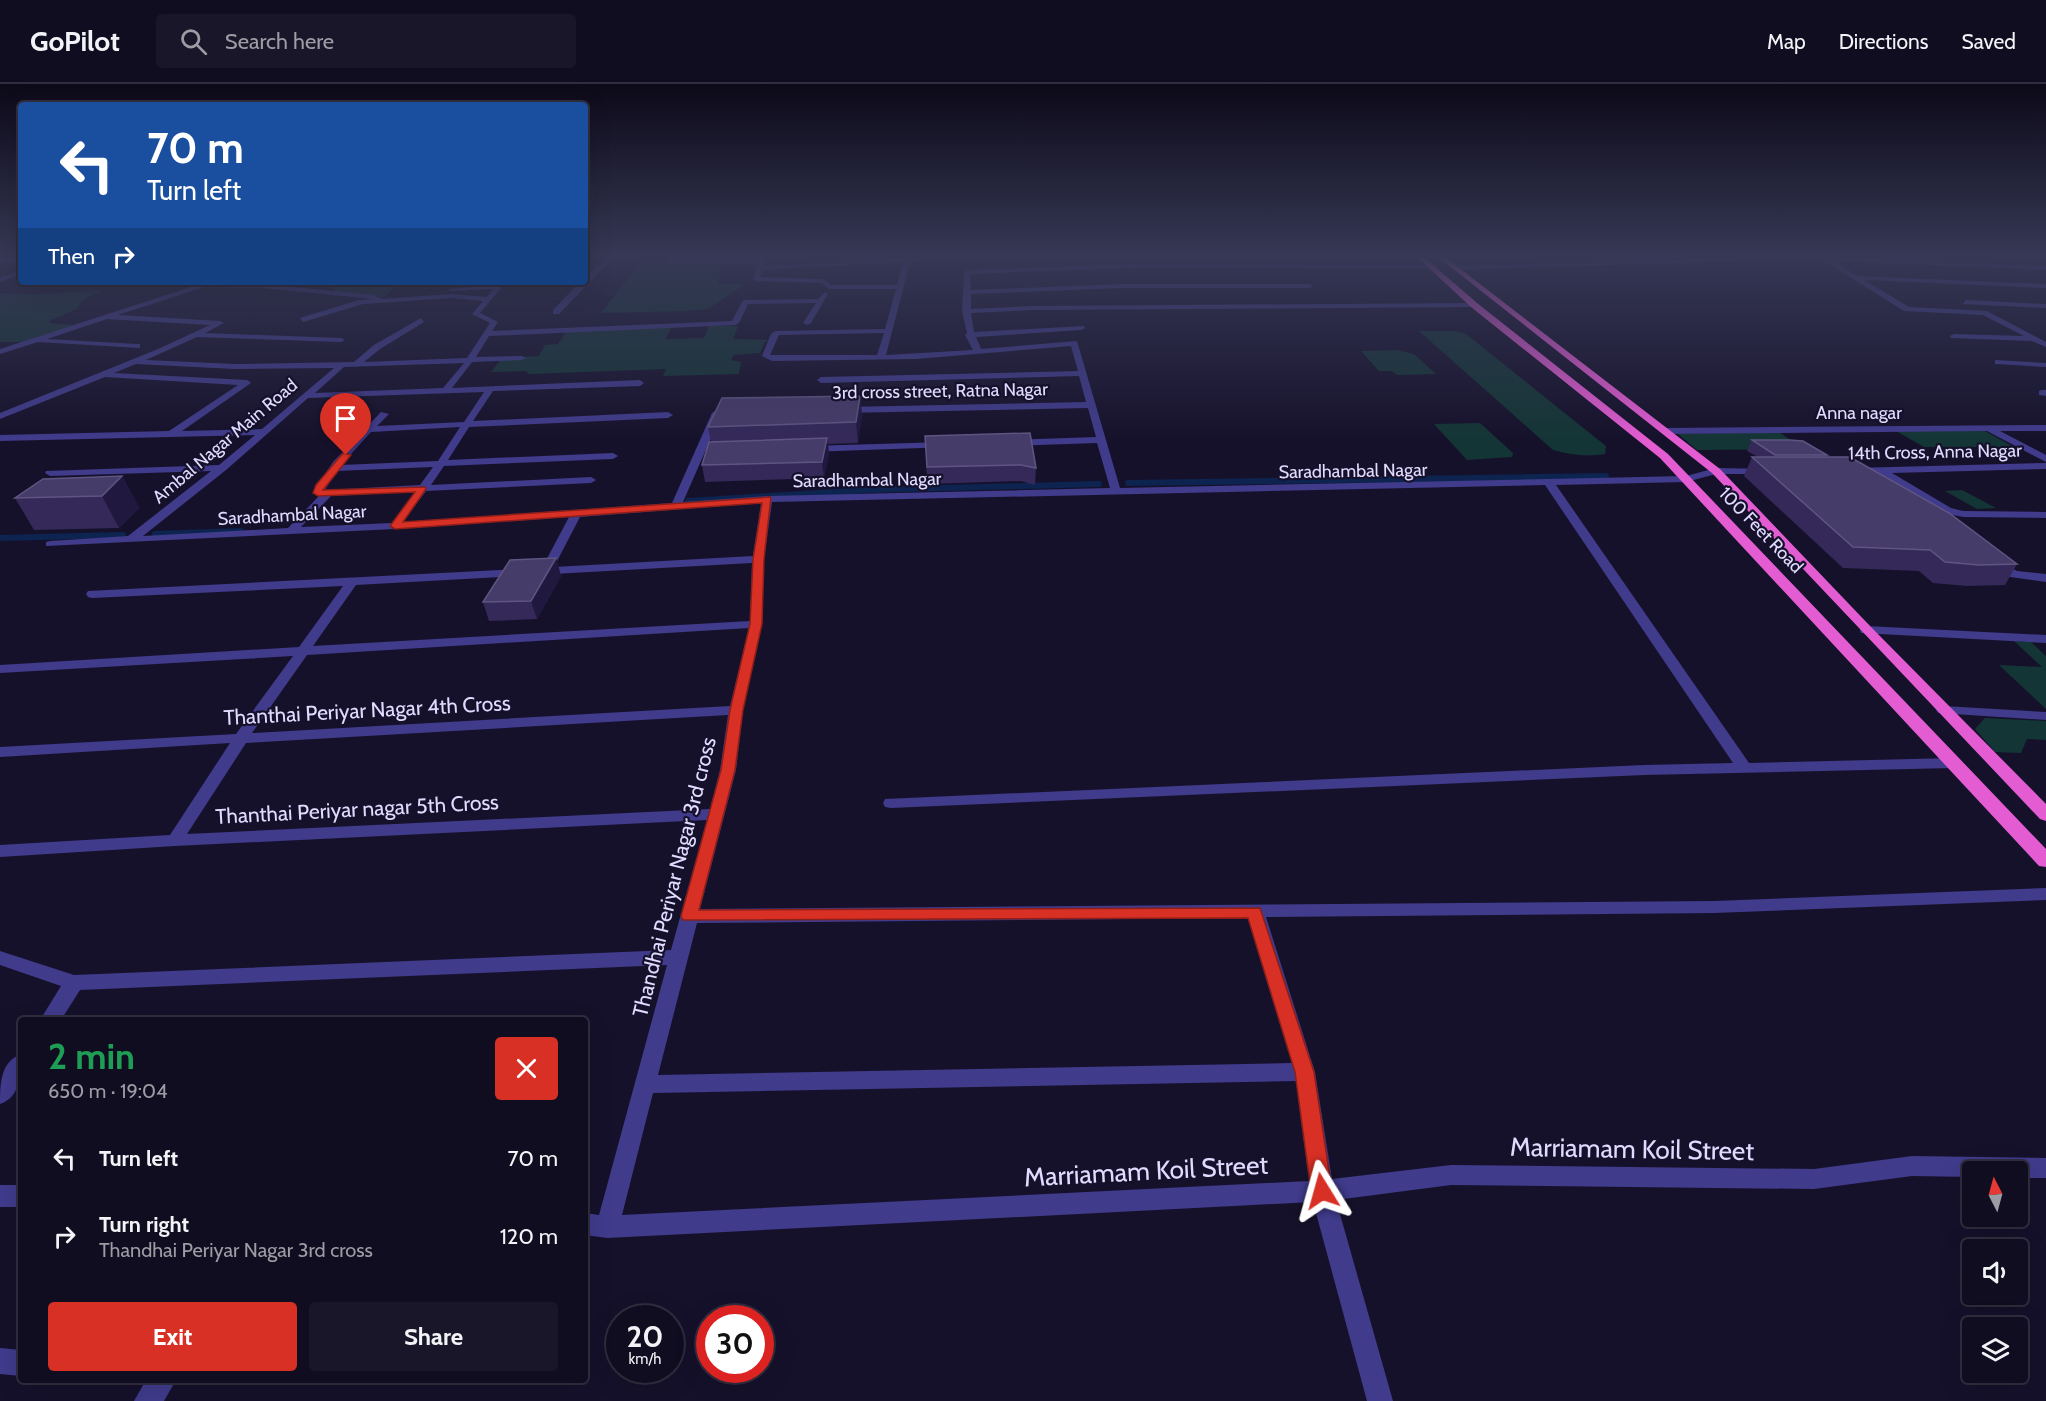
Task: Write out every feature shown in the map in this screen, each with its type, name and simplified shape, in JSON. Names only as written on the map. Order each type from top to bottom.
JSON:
[{"type":"highway","name":"100 Feet Road","points":[[1490,318],[1664,456],[2046,861]]},
{"type":"highway","name":"100 Feet Road","points":[[1519,318],[1716,471],[1866,630],[2045,814]]},
{"type":"street","points":[[0,352],[101,318]]},
{"type":"street","points":[[0,416],[136,362],[221,322],[140,318]]},
{"type":"street","points":[[303,320],[307,318]]},
{"type":"street","points":[[445,391],[470,360],[494,322],[486,318]]},
{"type":"street","points":[[486,334],[735,323],[737,318]]},
{"type":"street","points":[[807,323],[810,318]]},
{"type":"street","points":[[881,357],[891,318]]},
{"type":"street","points":[[967,318],[969,335],[978,351]]},
{"type":"street","points":[[1995,318],[2046,345]]},
{"type":"street","points":[[355,365],[377,346],[421,320]]},
{"type":"street","points":[[969,335],[1081,328]]},
{"type":"street","points":[[1060,329],[1074,343],[1116,492]]},
{"type":"street","points":[[887,331],[778,333],[775,334],[766,356],[772,359],[881,357],[1074,343]]},
{"type":"street","points":[[195,335],[341,340]]},
{"type":"street","points":[[1954,336],[2035,339]]},
{"type":"street","points":[[32,340],[137,346]]},
{"type":"street","points":[[136,362],[215,366],[340,367],[522,358]]},
{"type":"street","points":[[1998,362],[2046,364]]},
{"type":"street","name":"Ambal Nagar Main Road","points":[[131,540],[222,468],[340,367]]},
{"type":"street","points":[[821,380],[1083,373]]},
{"type":"street","points":[[100,375],[248,382],[173,433]]},
{"type":"street","points":[[305,396],[639,383]]},
{"type":"street","points":[[395,526],[441,464],[490,389]]},
{"type":"street","name":"3rd cross street, Ratna Nagar","points":[[834,410],[1092,405]]},
{"type":"street","points":[[676,506],[717,412],[729,412]]},
{"type":"street","points":[[384,414],[335,468],[319,488],[318,493],[591,480]]},
{"type":"street","points":[[368,429],[668,415]]},
{"type":"street","points":[[1988,428],[2046,428]]},
{"type":"street","name":"Anna nagar","points":[[1664,431],[1988,428],[2046,459]]},
{"type":"street","points":[[0,438],[264,432]]},
{"type":"street","points":[[996,443],[1102,440]]},
{"type":"street","points":[[795,450],[960,444]]},
{"type":"street","points":[[701,453],[713,452]]},
{"type":"street","points":[[335,468],[613,456]]},
{"type":"street","name":"14th Cross, Anna Nagar","points":[[1846,471],[2046,466]]},
{"type":"street","points":[[50,472],[222,468]]},
{"type":"street","points":[[1716,471],[1775,471]]},
{"type":"street","name":"Saradhambal Nagar","points":[[50,544],[395,526],[767,499],[1686,479],[1716,471]]},
{"type":"street","points":[[1881,471],[1948,511],[1963,514],[2046,515]]},
{"type":"street","points":[[1549,483],[1745,770]]},
{"type":"street","points":[[291,531],[327,494]]},
{"type":"street","name":"Thandhai Periyar Nagar 3rd cross","points":[[596,1225],[645,1084],[728,770],[736,710],[756,624],[759,559],[767,499]]},
{"type":"street","points":[[546,571],[576,514]]},
{"type":"street","points":[[1982,554],[2014,574],[2046,578]]},
{"type":"street","points":[[92,594],[759,559]]},
{"type":"street","points":[[175,840],[301,652],[352,582]]},
{"type":"street","points":[[0,669],[756,624]]},
{"type":"street","points":[[1866,630],[2046,639]]},
{"type":"street","name":"Thanthai Periyar Nagar 4th Cross","points":[[0,752],[736,710]]},
{"type":"street","points":[[1943,710],[2046,716]]},
{"type":"street","points":[[891,803],[1644,770],[1745,770],[1953,763]]},
{"type":"street","name":"Thanthai Periyar nagar 5th Cross","points":[[0,851],[175,840],[716,814]]},
{"type":"street","points":[[689,916],[1714,907],[2046,894]]},
{"type":"street","points":[[1255,912],[1305,1072],[1322,1191],[1380,1401]]},
{"type":"street","points":[[0,958],[74,983],[678,957]]},
{"type":"street","points":[[52,1017],[74,983]]},
{"type":"street","points":[[0,1095],[18,1068]]},
{"type":"street","points":[[645,1084],[1305,1072]]},
{"type":"street","name":"Marriamam Koil Street","points":[[596,1225],[1322,1191],[1451,1175],[1814,1179],[1912,1166],[2046,1168]]},
{"type":"street","points":[[0,1196],[18,1196]]},
{"type":"street","points":[[0,1361],[18,1363]]},
{"type":"street","points":[[147,1401],[161,1383]]},
{"type":"green space","points":[[0,318],[55,318],[49,323],[75,325],[23,342],[0,342]]},
{"type":"green space","points":[[709,326],[738,326],[733,339],[770,340],[765,342],[760,353],[734,355],[731,360],[741,362],[739,374],[663,376],[666,369],[528,374],[527,371],[491,372],[502,358],[539,356],[545,345],[558,344],[566,332],[672,327],[665,339],[704,338]]},
{"type":"green space","points":[[1419,331],[1455,331],[1466,334],[1606,446],[1605,454],[1579,455],[1553,450]]},
{"type":"green space","points":[[1397,350],[1414,354],[1436,374],[1397,375],[1392,371],[1379,371],[1361,351]]},
{"type":"green space","points":[[1480,423],[1513,453],[1512,457],[1467,460],[1434,424]]},
{"type":"green space","points":[[1983,430],[2014,447],[1924,447],[1896,431]]},
{"type":"green space","points":[[1779,432],[1803,449],[1697,450],[1678,434]]},
{"type":"green space","points":[[1962,490],[1996,508],[1977,509],[1945,491]]},
{"type":"green space","points":[[2014,641],[2031,642],[2046,656],[2046,709],[1999,665],[2042,667]]},
{"type":"green space","points":[[1985,718],[2046,721],[2046,740],[2027,739],[2021,753],[1995,752],[1975,729]]},
{"type":"building","points":[[860,396],[856,422],[708,427],[722,398]]},
{"type":"building","points":[[1030,433],[1036,468],[1021,465],[927,467],[925,436]]},
{"type":"building","points":[[827,438],[822,462],[702,465],[709,442]]},
{"type":"building","points":[[1752,440],[1803,441],[1827,455],[1775,455]]},
{"type":"building","points":[[1752,457],[1850,457],[1949,513],[2017,564],[1979,565],[1945,562],[1930,550],[1853,547]]},
{"type":"building","points":[[122,476],[102,496],[15,498],[43,479]]},
{"type":"building","points":[[556,558],[531,601],[483,602],[510,560]]},
{"type":"waterway","points":[[1128,483],[1606,476]]},
{"type":"waterway","points":[[688,501],[868,490],[1099,484]]},
{"type":"waterway","points":[[155,534],[241,531]]},
{"type":"waterway","points":[[0,538],[123,535]]},
{"type":"route","points":[[346,455],[319,488],[318,493],[422,489],[395,526],[767,499],[759,559],[756,624],[736,710],[728,770],[689,916],[1255,912],[1305,1072],[1322,1191]]}]
